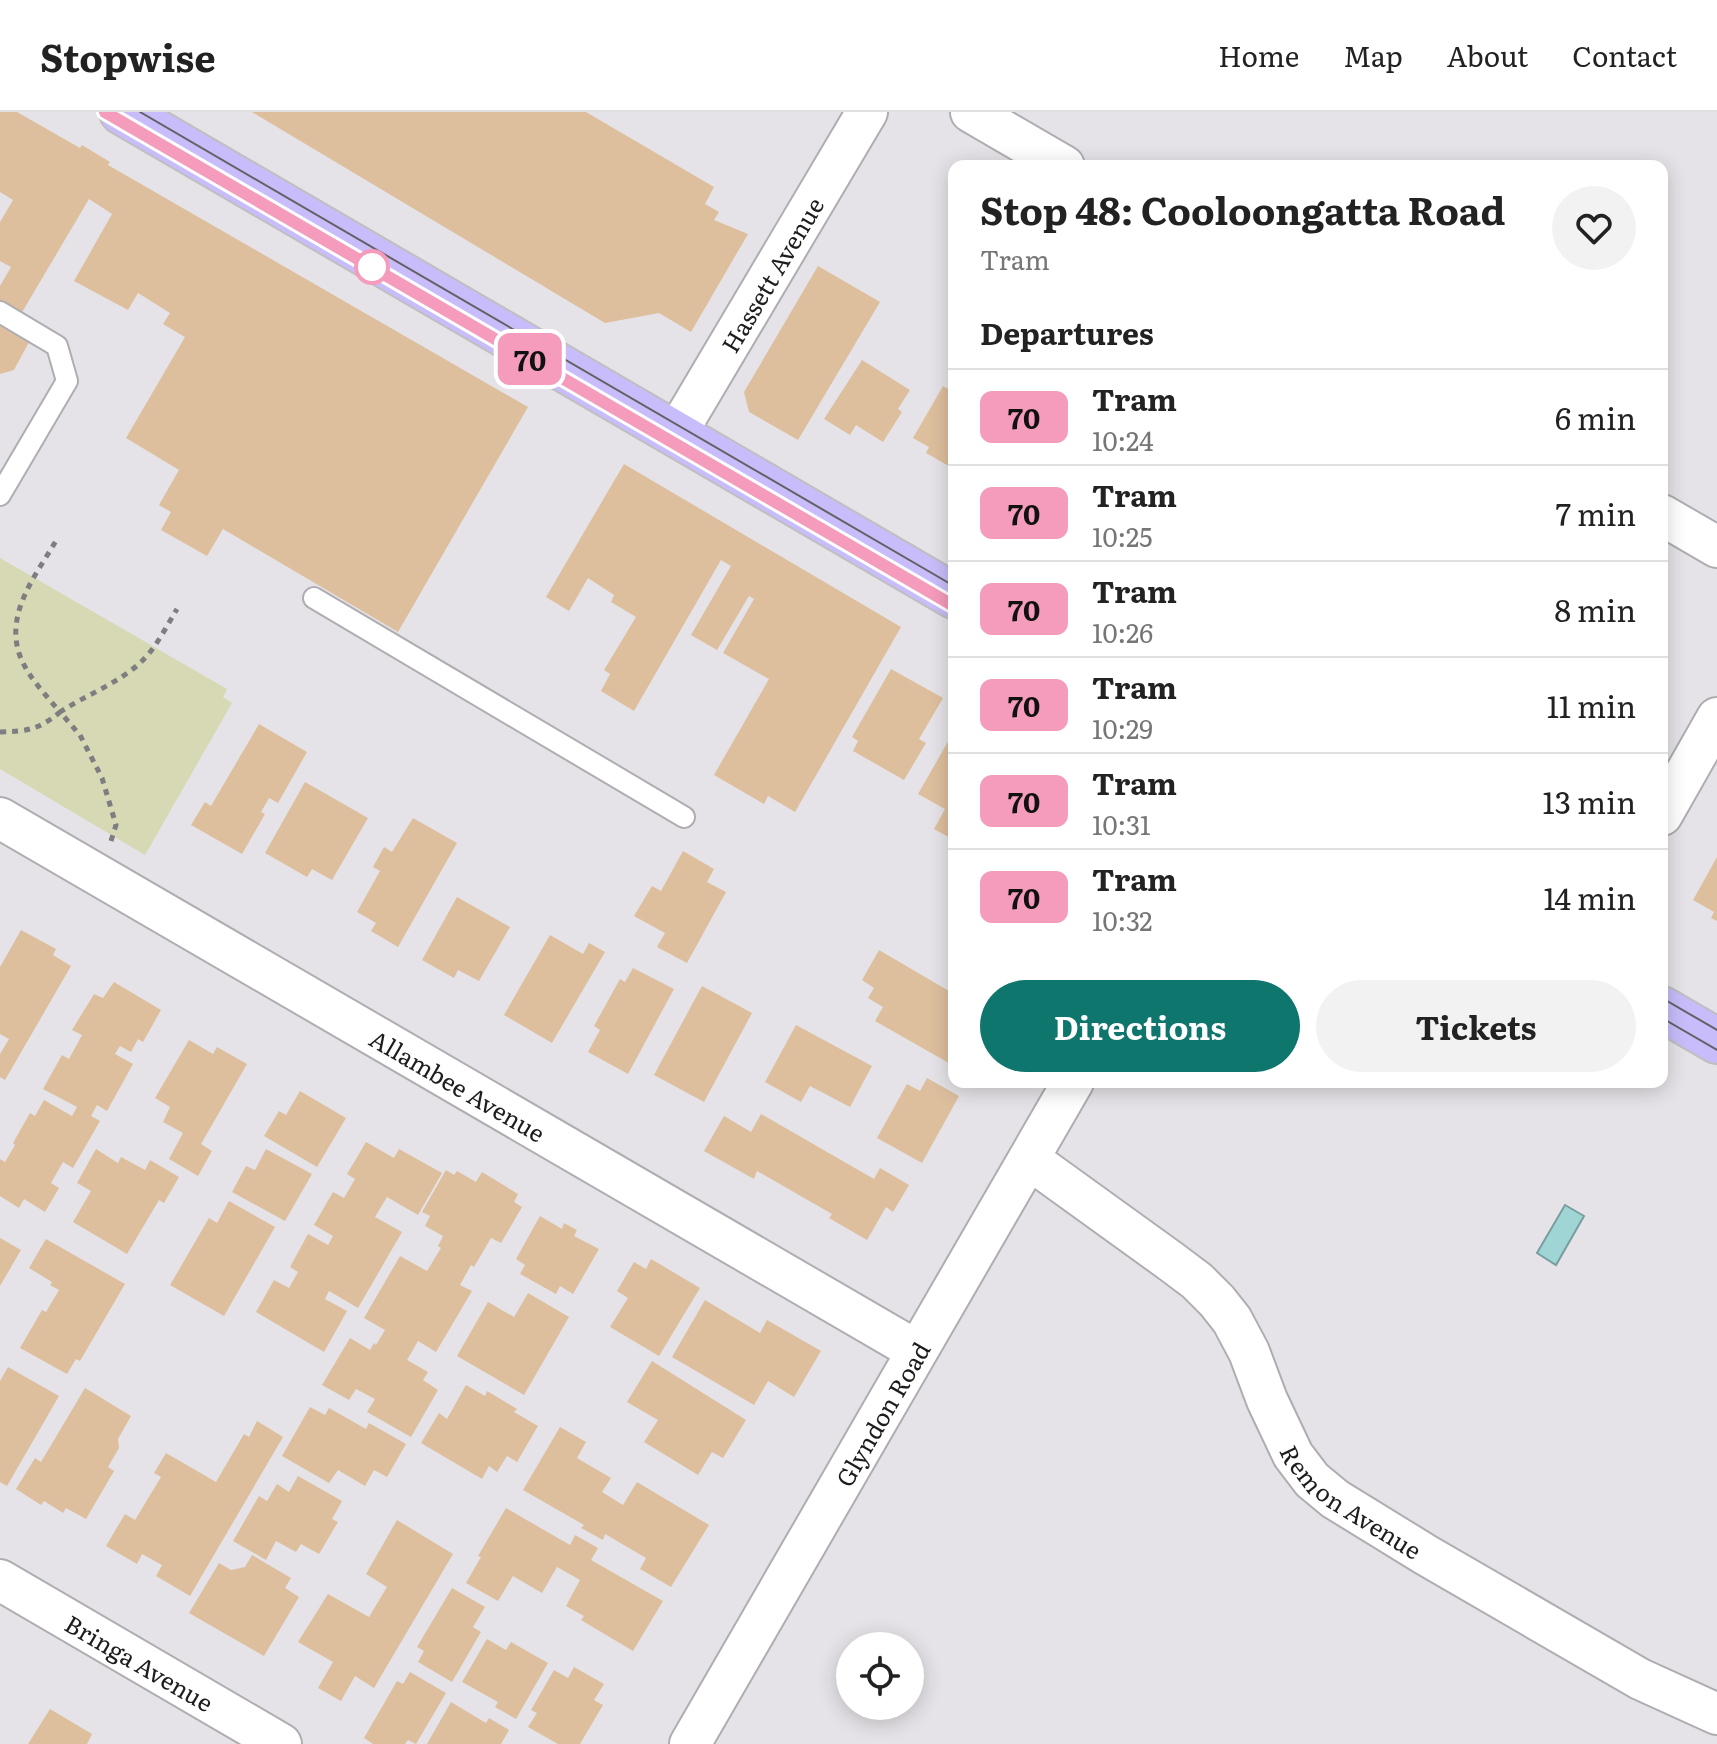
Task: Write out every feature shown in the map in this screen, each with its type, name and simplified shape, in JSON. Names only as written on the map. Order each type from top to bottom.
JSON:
[{"type":"main road","points":[[131,114],[948,593]]},
{"type":"main road","points":[[1668,1012],[1717,1041]]},
{"type":"street","name":"Hassett Avenue","points":[[676,434],[867,112]]},
{"type":"street","points":[[971,112],[1054,160]]},
{"type":"street","points":[[1668,518],[1717,547]]},
{"type":"street","points":[[1668,804],[1717,718]]},
{"type":"street","name":"Allambee Avenue","points":[[0,818],[917,1351]]},
{"type":"street","name":"Glyndon Road","points":[[690,1744],[1070,1088]]},
{"type":"street","name":"Remon Avenue","points":[[1021,1172],[1146,1244],[1197,1281],[1232,1320],[1293,1455],[1312,1480],[1335,1499],[1640,1679],[1717,1714]]},
{"type":"street","name":"Bringa Avenue","points":[[0,1580],[281,1744]]},
{"type":"street","name":"Remon Avenue","points":[[1640,1679],[1717,1736]]},
{"type":"lane","points":[[0,312],[57,346],[67,381],[0,495]]},
{"type":"lane","points":[[314,598],[684,817]]},
{"type":"path","points":[[57,539],[23,599],[16,615],[15,635],[20,656],[33,678],[80,735],[102,778],[116,825],[111,842]]},
{"type":"path","points":[[0,732],[30,731],[41,727],[81,698],[128,674],[143,661],[177,609]]},
{"type":"green space","points":[[0,558],[227,689],[223,697],[232,703],[145,855],[0,769]]},
{"type":"water","points":[[1565,1205],[1584,1216],[1556,1265],[1537,1253]]},
{"type":"building","points":[[0,112],[17,112],[80,148],[82,145],[110,162],[108,165],[528,407],[398,632],[223,529],[207,556],[161,530],[171,512],[159,505],[179,470],[126,438],[185,337],[163,324],[170,313],[138,293],[128,310],[74,281],[112,214],[89,199],[21,314],[0,302],[0,286],[11,267],[0,261],[0,222],[13,200],[0,192]]},
{"type":"building","points":[[252,112],[586,112],[714,187],[705,204],[719,212],[714,220],[748,234],[691,332],[659,313],[605,323]]},
{"type":"building","points":[[818,266],[880,302],[798,440],[749,412],[744,392]]},
{"type":"building","points":[[0,325],[29,342],[14,370],[0,374]]},
{"type":"building","points":[[862,360],[910,390],[898,409],[902,412],[883,442],[856,425],[850,435],[824,419]]},
{"type":"building","points":[[943,386],[948,389],[948,466],[926,453],[929,447],[913,438]]},
{"type":"building","points":[[624,464],[901,627],[795,812],[768,796],[764,804],[714,775],[769,679],[723,653],[754,599],[749,596],[717,650],[691,635],[731,566],[721,560],[634,711],[601,691],[610,674],[604,670],[636,617],[611,602],[614,595],[588,578],[569,611],[546,597]]},
{"type":"building","points":[[891,669],[943,698],[919,739],[926,743],[904,780],[853,751],[858,741],[852,737]]},
{"type":"building","points":[[259,724],[307,752],[278,803],[269,798],[261,812],[265,814],[242,854],[191,825],[205,802],[211,806]]},
{"type":"building","points":[[948,742],[948,837],[934,829],[945,809],[918,794]]},
{"type":"building","points":[[305,782],[368,818],[332,880],[312,869],[307,877],[265,853]]},
{"type":"building","points":[[413,818],[457,843],[398,947],[371,931],[376,923],[357,912],[380,871],[373,867],[384,847],[392,852]]},
{"type":"building","points":[[683,851],[714,869],[707,882],[726,892],[687,963],[657,947],[665,933],[634,916],[652,886],[661,891]]},
{"type":"building","points":[[1717,857],[1717,921],[1711,918],[1714,912],[1693,900]]},
{"type":"building","points":[[457,897],[510,927],[479,981],[458,970],[454,978],[422,960]]},
{"type":"building","points":[[21,930],[56,949],[53,955],[71,966],[5,1080],[0,1077],[0,1054],[9,1039],[0,1034],[0,967]]},
{"type":"building","points":[[550,935],[583,954],[589,943],[605,952],[552,1043],[504,1015]]},
{"type":"building","points":[[879,950],[948,990],[948,1063],[875,1021],[883,1007],[868,998],[874,988],[862,980]]},
{"type":"building","points":[[633,968],[674,989],[628,1074],[588,1052],[600,1030],[594,1026],[620,979],[625,982]]},
{"type":"building","points":[[114,982],[161,1010],[143,1042],[138,1039],[131,1052],[120,1046],[115,1054],[133,1064],[107,1111],[97,1105],[91,1116],[100,1121],[73,1168],[63,1162],[51,1183],[59,1188],[45,1212],[24,1199],[19,1208],[0,1196],[0,1159],[5,1162],[30,1113],[35,1116],[44,1100],[72,1116],[77,1107],[43,1089],[62,1055],[69,1059],[82,1035],[72,1030],[94,994],[103,998]]},
{"type":"building","points":[[702,986],[752,1013],[704,1102],[654,1075]]},
{"type":"building","points":[[796,1025],[872,1066],[850,1107],[810,1086],[801,1102],[765,1082]]},
{"type":"building","points":[[189,1040],[213,1054],[217,1047],[247,1064],[201,1144],[212,1151],[198,1176],[169,1159],[183,1133],[163,1122],[170,1107],[155,1098]]},
{"type":"building","points":[[927,1078],[959,1096],[922,1163],[877,1138],[907,1084],[920,1091]]},
{"type":"building","points":[[300,1091],[346,1118],[317,1167],[264,1136],[279,1111],[286,1115]]},
{"type":"building","points":[[761,1114],[874,1179],[880,1168],[909,1185],[893,1212],[886,1207],[867,1240],[829,1218],[832,1214],[757,1171],[754,1179],[704,1151],[724,1116],[751,1132]]},
{"type":"building","points":[[366,1142],[394,1158],[399,1149],[442,1173],[418,1215],[387,1197],[375,1217],[402,1232],[358,1308],[329,1291],[325,1299],[347,1311],[324,1352],[256,1312],[274,1280],[289,1288],[298,1272],[290,1267],[308,1234],[328,1245],[333,1236],[314,1225],[333,1192],[344,1198],[355,1179],[347,1174]]},
{"type":"building","points":[[96,1149],[118,1163],[121,1157],[145,1170],[150,1160],[179,1177],[164,1203],[159,1200],[127,1254],[73,1222],[91,1191],[77,1183]]},
{"type":"building","points":[[266,1149],[312,1174],[285,1221],[232,1192],[246,1166],[255,1170]]},
{"type":"building","points":[[446,1170],[454,1175],[457,1171],[476,1182],[482,1172],[518,1194],[514,1202],[522,1207],[501,1243],[491,1238],[474,1267],[471,1265],[460,1285],[472,1291],[436,1352],[418,1341],[407,1360],[428,1372],[423,1380],[438,1390],[411,1437],[367,1412],[375,1399],[356,1389],[349,1400],[322,1385],[350,1338],[370,1350],[374,1343],[376,1345],[385,1330],[364,1318],[400,1256],[427,1271],[441,1248],[438,1246],[443,1236],[425,1226],[430,1216],[422,1212]]},
{"type":"building","points":[[229,1201],[275,1227],[224,1316],[170,1285],[209,1218],[217,1223]]},
{"type":"building","points":[[540,1216],[562,1229],[564,1223],[577,1230],[574,1236],[599,1249],[573,1294],[560,1286],[556,1294],[520,1274],[525,1265],[516,1259]]},
{"type":"building","points":[[0,1238],[21,1250],[0,1286]]},
{"type":"building","points":[[46,1239],[125,1284],[80,1361],[76,1359],[67,1374],[20,1348],[42,1310],[46,1312],[59,1290],[29,1268]]},
{"type":"building","points":[[651,1259],[700,1288],[659,1356],[610,1327],[628,1298],[617,1291],[634,1262],[646,1269]]},
{"type":"building","points":[[528,1293],[569,1317],[524,1395],[457,1356],[488,1302],[514,1317]]},
{"type":"building","points":[[705,1300],[760,1333],[767,1320],[821,1351],[794,1397],[768,1381],[754,1405],[672,1357]]},
{"type":"building","points":[[652,1361],[746,1420],[723,1458],[712,1452],[698,1475],[644,1442],[658,1420],[627,1402]]},
{"type":"building","points":[[8,1367],[59,1396],[7,1486],[0,1482],[0,1381]]},
{"type":"building","points":[[466,1385],[485,1396],[487,1391],[538,1426],[517,1462],[507,1456],[497,1472],[489,1466],[482,1479],[421,1443],[439,1413],[447,1419]]},
{"type":"building","points":[[85,1388],[131,1416],[108,1467],[114,1471],[86,1519],[66,1508],[63,1513],[44,1501],[41,1505],[16,1489],[35,1458],[41,1462]]},
{"type":"building","points":[[310,1407],[325,1415],[329,1408],[366,1429],[369,1423],[406,1444],[387,1477],[374,1470],[365,1486],[338,1470],[329,1483],[282,1456]]},
{"type":"building","points":[[257,1421],[283,1437],[190,1596],[156,1576],[162,1565],[142,1554],[137,1564],[106,1546],[125,1514],[135,1520],[161,1477],[154,1473],[166,1453],[216,1482],[244,1434],[249,1437]]},
{"type":"building","points":[[560,1427],[586,1442],[577,1458],[611,1478],[602,1492],[623,1505],[637,1482],[709,1525],[671,1587],[640,1569],[646,1558],[605,1534],[603,1540],[581,1528],[584,1525],[523,1490]]},
{"type":"building","points":[[298,1476],[342,1501],[332,1519],[338,1522],[319,1554],[301,1544],[296,1552],[276,1541],[266,1560],[233,1541],[259,1496],[267,1501],[277,1484],[289,1492]]},
{"type":"building","points":[[506,1508],[570,1545],[575,1535],[598,1548],[591,1560],[663,1601],[633,1651],[581,1620],[584,1616],[566,1606],[580,1580],[557,1567],[542,1593],[513,1576],[498,1601],[466,1583]]},
{"type":"building","points":[[397,1520],[453,1554],[374,1688],[355,1676],[341,1701],[318,1688],[333,1662],[298,1642],[328,1594],[369,1617],[387,1587],[366,1574]]},
{"type":"building","points":[[252,1555],[291,1578],[285,1588],[299,1597],[264,1656],[189,1613],[219,1563],[231,1570],[245,1567]]},
{"type":"building","points":[[452,1588],[485,1607],[473,1627],[481,1632],[452,1682],[418,1662],[424,1651],[417,1647]]},
{"type":"building","points":[[487,1639],[506,1650],[511,1642],[548,1663],[516,1719],[495,1707],[498,1702],[462,1682]]},
{"type":"building","points":[[574,1667],[604,1684],[594,1700],[603,1705],[580,1744],[558,1744],[528,1727],[537,1713],[531,1710],[554,1670],[568,1678]]},
{"type":"building","points":[[410,1672],[446,1693],[416,1744],[408,1740],[405,1744],[373,1744],[364,1738],[397,1681],[403,1684]]},
{"type":"building","points":[[451,1702],[486,1723],[489,1718],[509,1730],[501,1744],[427,1744]]},
{"type":"building","points":[[50,1709],[92,1734],[87,1744],[28,1744]]},
{"type":"tram line","points":[[105,112],[948,603]]},
{"type":"tram line","name":"70","points":[[105,112],[948,603]]},
{"type":"tram line","points":[[140,112],[948,583]]},
{"type":"tram line","points":[[1668,1001],[1717,1030]]},
{"type":"tram line","points":[[1668,1021],[1717,1050]]}]
